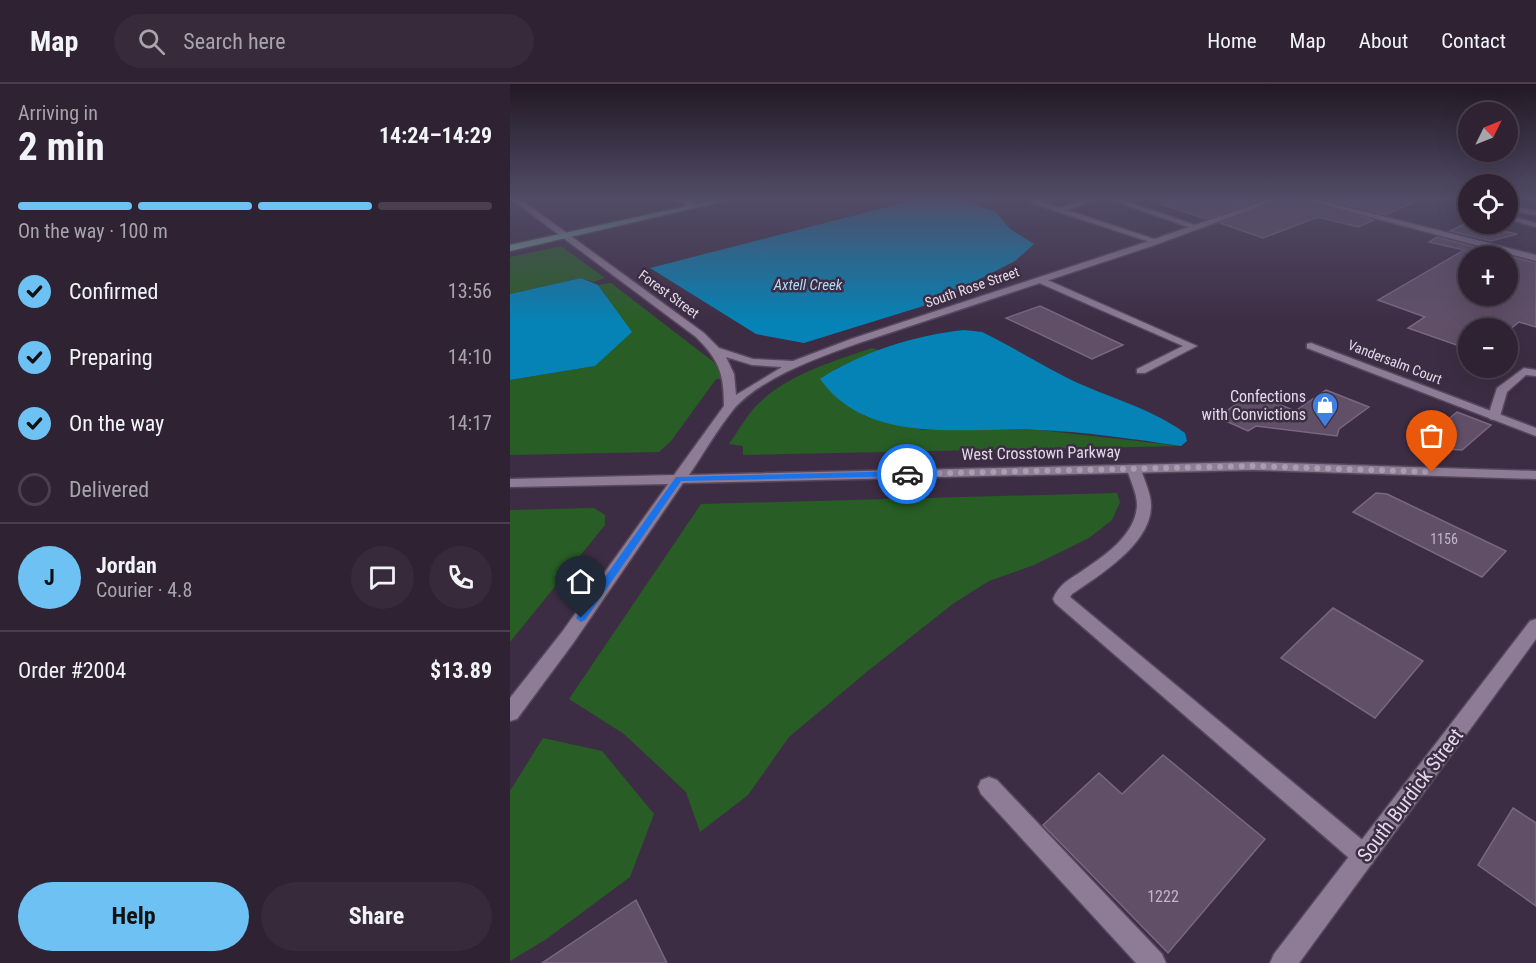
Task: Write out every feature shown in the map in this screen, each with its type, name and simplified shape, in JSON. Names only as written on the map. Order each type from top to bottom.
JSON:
[{"type":"main road","points":[[510,248],[546,240]]},
{"type":"street","name":"Forest Street","points":[[570,240],[700,335],[717,351],[729,372],[730,406]]},
{"type":"street","name":"South Rose Street","points":[[510,713],[568,637],[730,406],[755,384],[796,364],[1159,240]]},
{"type":"street","points":[[1466,240],[1536,258]]},
{"type":"street","points":[[1040,280],[1192,346],[1141,371]]},
{"type":"street","name":"Vandersalm Court","points":[[1311,346],[1536,432]]},
{"type":"street","name":"Forest Street","points":[[717,351],[752,362],[796,364]]},
{"type":"street","points":[[1494,416],[1501,391],[1530,372],[1536,364]]},
{"type":"street","name":"West Crosstown Parkway","points":[[510,483],[1253,466],[1536,475]]},
{"type":"street","points":[[1134,469],[1144,506],[1136,530],[1115,555],[1065,590],[1061,599],[1364,856]]},
{"type":"street","name":"South Burdick Street","points":[[1283,963],[1535,628]]},
{"type":"street","points":[[989,787],[1153,963]]},
{"type":"green space","points":[[561,246],[605,278],[594,282],[581,278],[510,294],[510,257]]},
{"type":"green space","points":[[611,283],[720,367],[723,379],[716,379],[671,441],[659,452],[510,455],[510,380],[595,366],[607,297],[598,285]]},
{"type":"green space","points":[[872,348],[880,351],[835,369],[833,394],[865,416],[923,430],[1039,430],[1181,446],[743,455],[743,446],[729,444],[756,406],[782,385],[811,370]]},
{"type":"green space","points":[[1117,493],[1120,502],[1112,520],[1089,538],[1034,565],[989,581],[954,603],[869,670],[789,737],[748,795],[700,832],[686,792],[624,734],[569,699],[701,504]]},
{"type":"green space","points":[[594,508],[605,515],[605,525],[510,642],[510,510]]},
{"type":"green space","points":[[543,738],[602,751],[654,814],[630,877],[545,940],[510,961],[510,791]]},
{"type":"water","name":"Axtell Creek","points":[[759,240],[1028,240],[1034,244],[1015,261],[933,303],[804,343],[756,334],[650,268]]},
{"type":"water","points":[[581,278],[598,285],[632,332],[595,366],[510,380],[510,294]]},
{"type":"water","points":[[964,330],[982,332],[1072,380],[1161,418],[1185,433],[1187,441],[1181,446],[1057,431],[921,429],[865,416],[841,401],[820,379],[836,369],[889,346],[927,336]]},
{"type":"building","points":[[1448,240],[1471,246],[1458,246],[1458,249],[1429,242]]},
{"type":"building","points":[[1458,253],[1458,306],[1518,306],[1518,258],[1536,263],[1536,327],[1518,323],[1518,318],[1458,318],[1458,346],[1408,328],[1425,317],[1378,300]]},
{"type":"building","points":[[1040,306],[1123,345],[1092,359],[1006,318]]},
{"type":"building","points":[[1326,390],[1369,407],[1339,429],[1337,436],[1256,426],[1248,431],[1217,417],[1253,393],[1295,411]]},
{"type":"building","points":[[1457,412],[1491,425],[1462,450],[1414,447]]},
{"type":"building","points":[[1376,493],[1387,494],[1506,551],[1482,577],[1353,512]]},
{"type":"building","points":[[1333,608],[1423,661],[1375,718],[1281,658]]},
{"type":"building","points":[[1163,755],[1265,839],[1168,953],[1043,825],[1099,773],[1122,794]]},
{"type":"building","points":[[1513,808],[1536,823],[1536,906],[1478,865]]},
{"type":"building","points":[[636,900],[667,963],[542,963]]},
{"type":"way so far","points":[[907,474],[1253,466],[1432,472]]},
{"type":"place","name":"Confections with Convictions","points":[[1325,428]]},
{"type":"route","points":[[581,618],[679,479],[907,474]]}]
